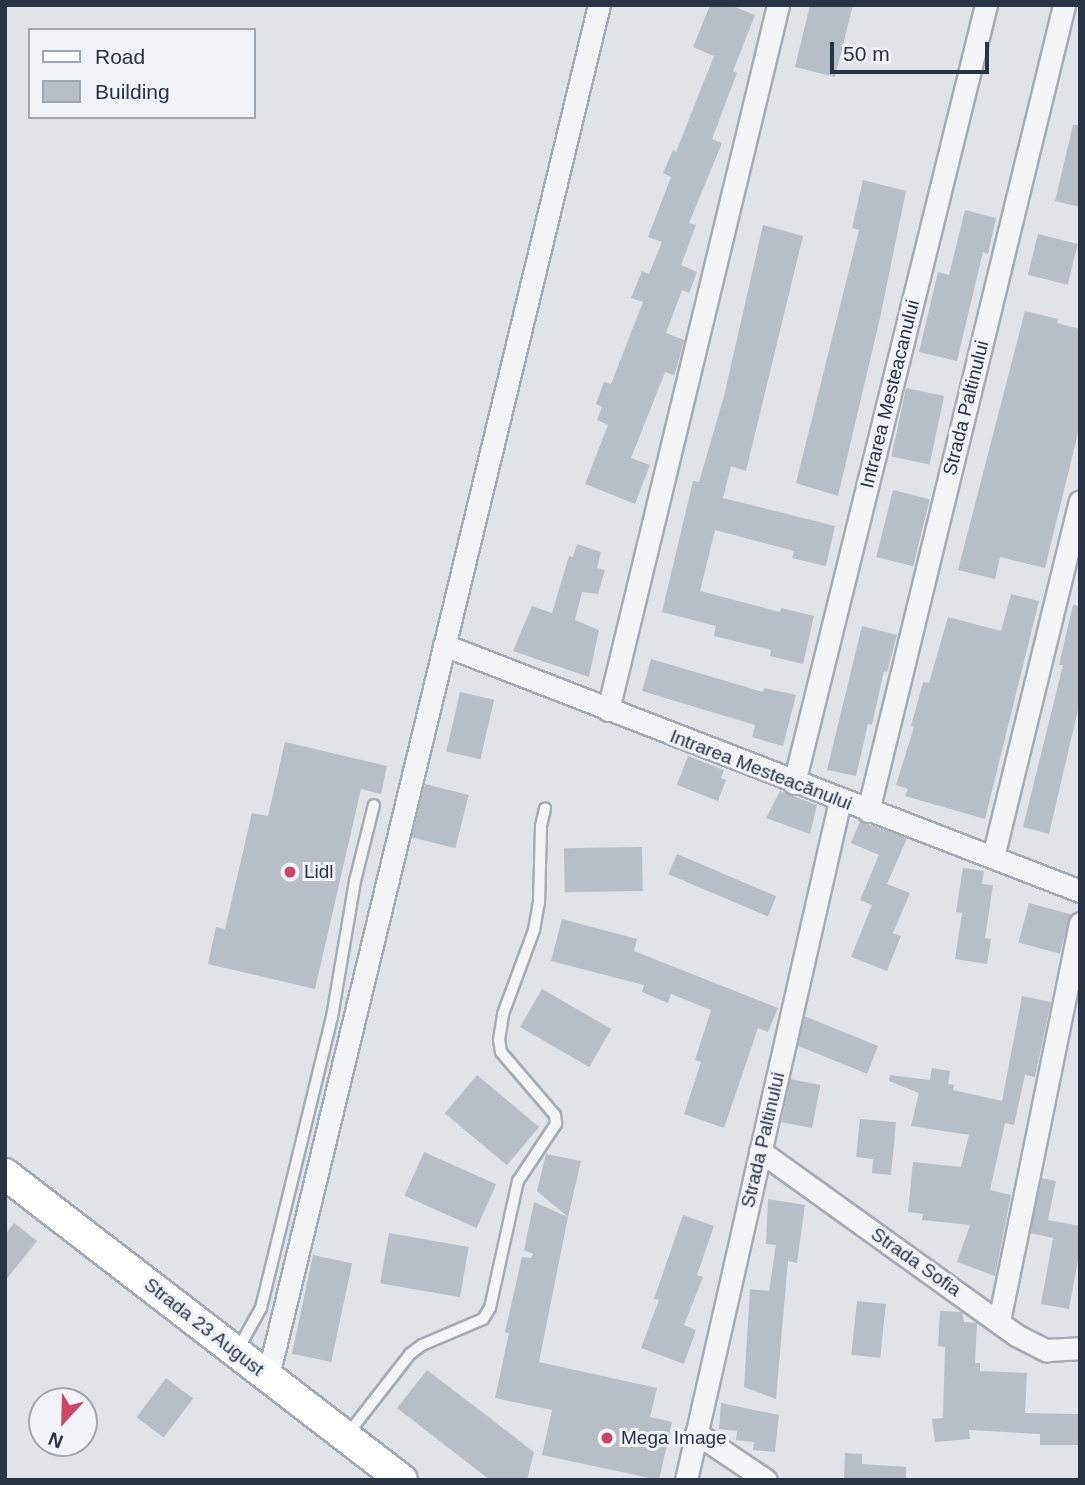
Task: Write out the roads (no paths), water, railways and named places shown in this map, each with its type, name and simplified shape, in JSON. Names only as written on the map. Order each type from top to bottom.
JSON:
[{"type":"main road","name":"Strada 23 August","points":[[5,1174],[397,1479]]},
{"type":"street","points":[[268,1376],[598,5]]},
{"type":"street","points":[[608,710],[778,5]]},
{"type":"street","name":"Intrarea Mesteacanului","points":[[794,783],[986,5]]},
{"type":"street","name":"Strada Paltinului","points":[[868,811],[1064,5]]},
{"type":"street","points":[[993,857],[1080,501]]},
{"type":"street","name":"Intrarea Mesteacănului","points":[[444,645],[794,783],[1080,891]]},
{"type":"street","name":"Strada Paltinului","points":[[686,1480],[840,800]]},
{"type":"street","points":[[999,1321],[1080,923]]},
{"type":"street","name":"Strada Sofia","points":[[760,1151],[1016,1335],[1046,1350],[1079,1344]]},
{"type":"street","points":[[696,1433],[766,1480]]},
{"type":"lane","points":[[236,1352],[261,1308],[332,1017],[355,881],[373,805]]},
{"type":"lane","points":[[346,1437],[410,1354],[422,1345],[483,1319],[490,1308],[518,1181],[556,1124],[555,1115],[501,1052],[499,1040],[503,1014],[534,930],[539,903],[541,827],[545,808]]},
{"type":"place","name":"Lidl","points":[[290,872]]},
{"type":"place","name":"Mega Image","points":[[607,1438]]}]
